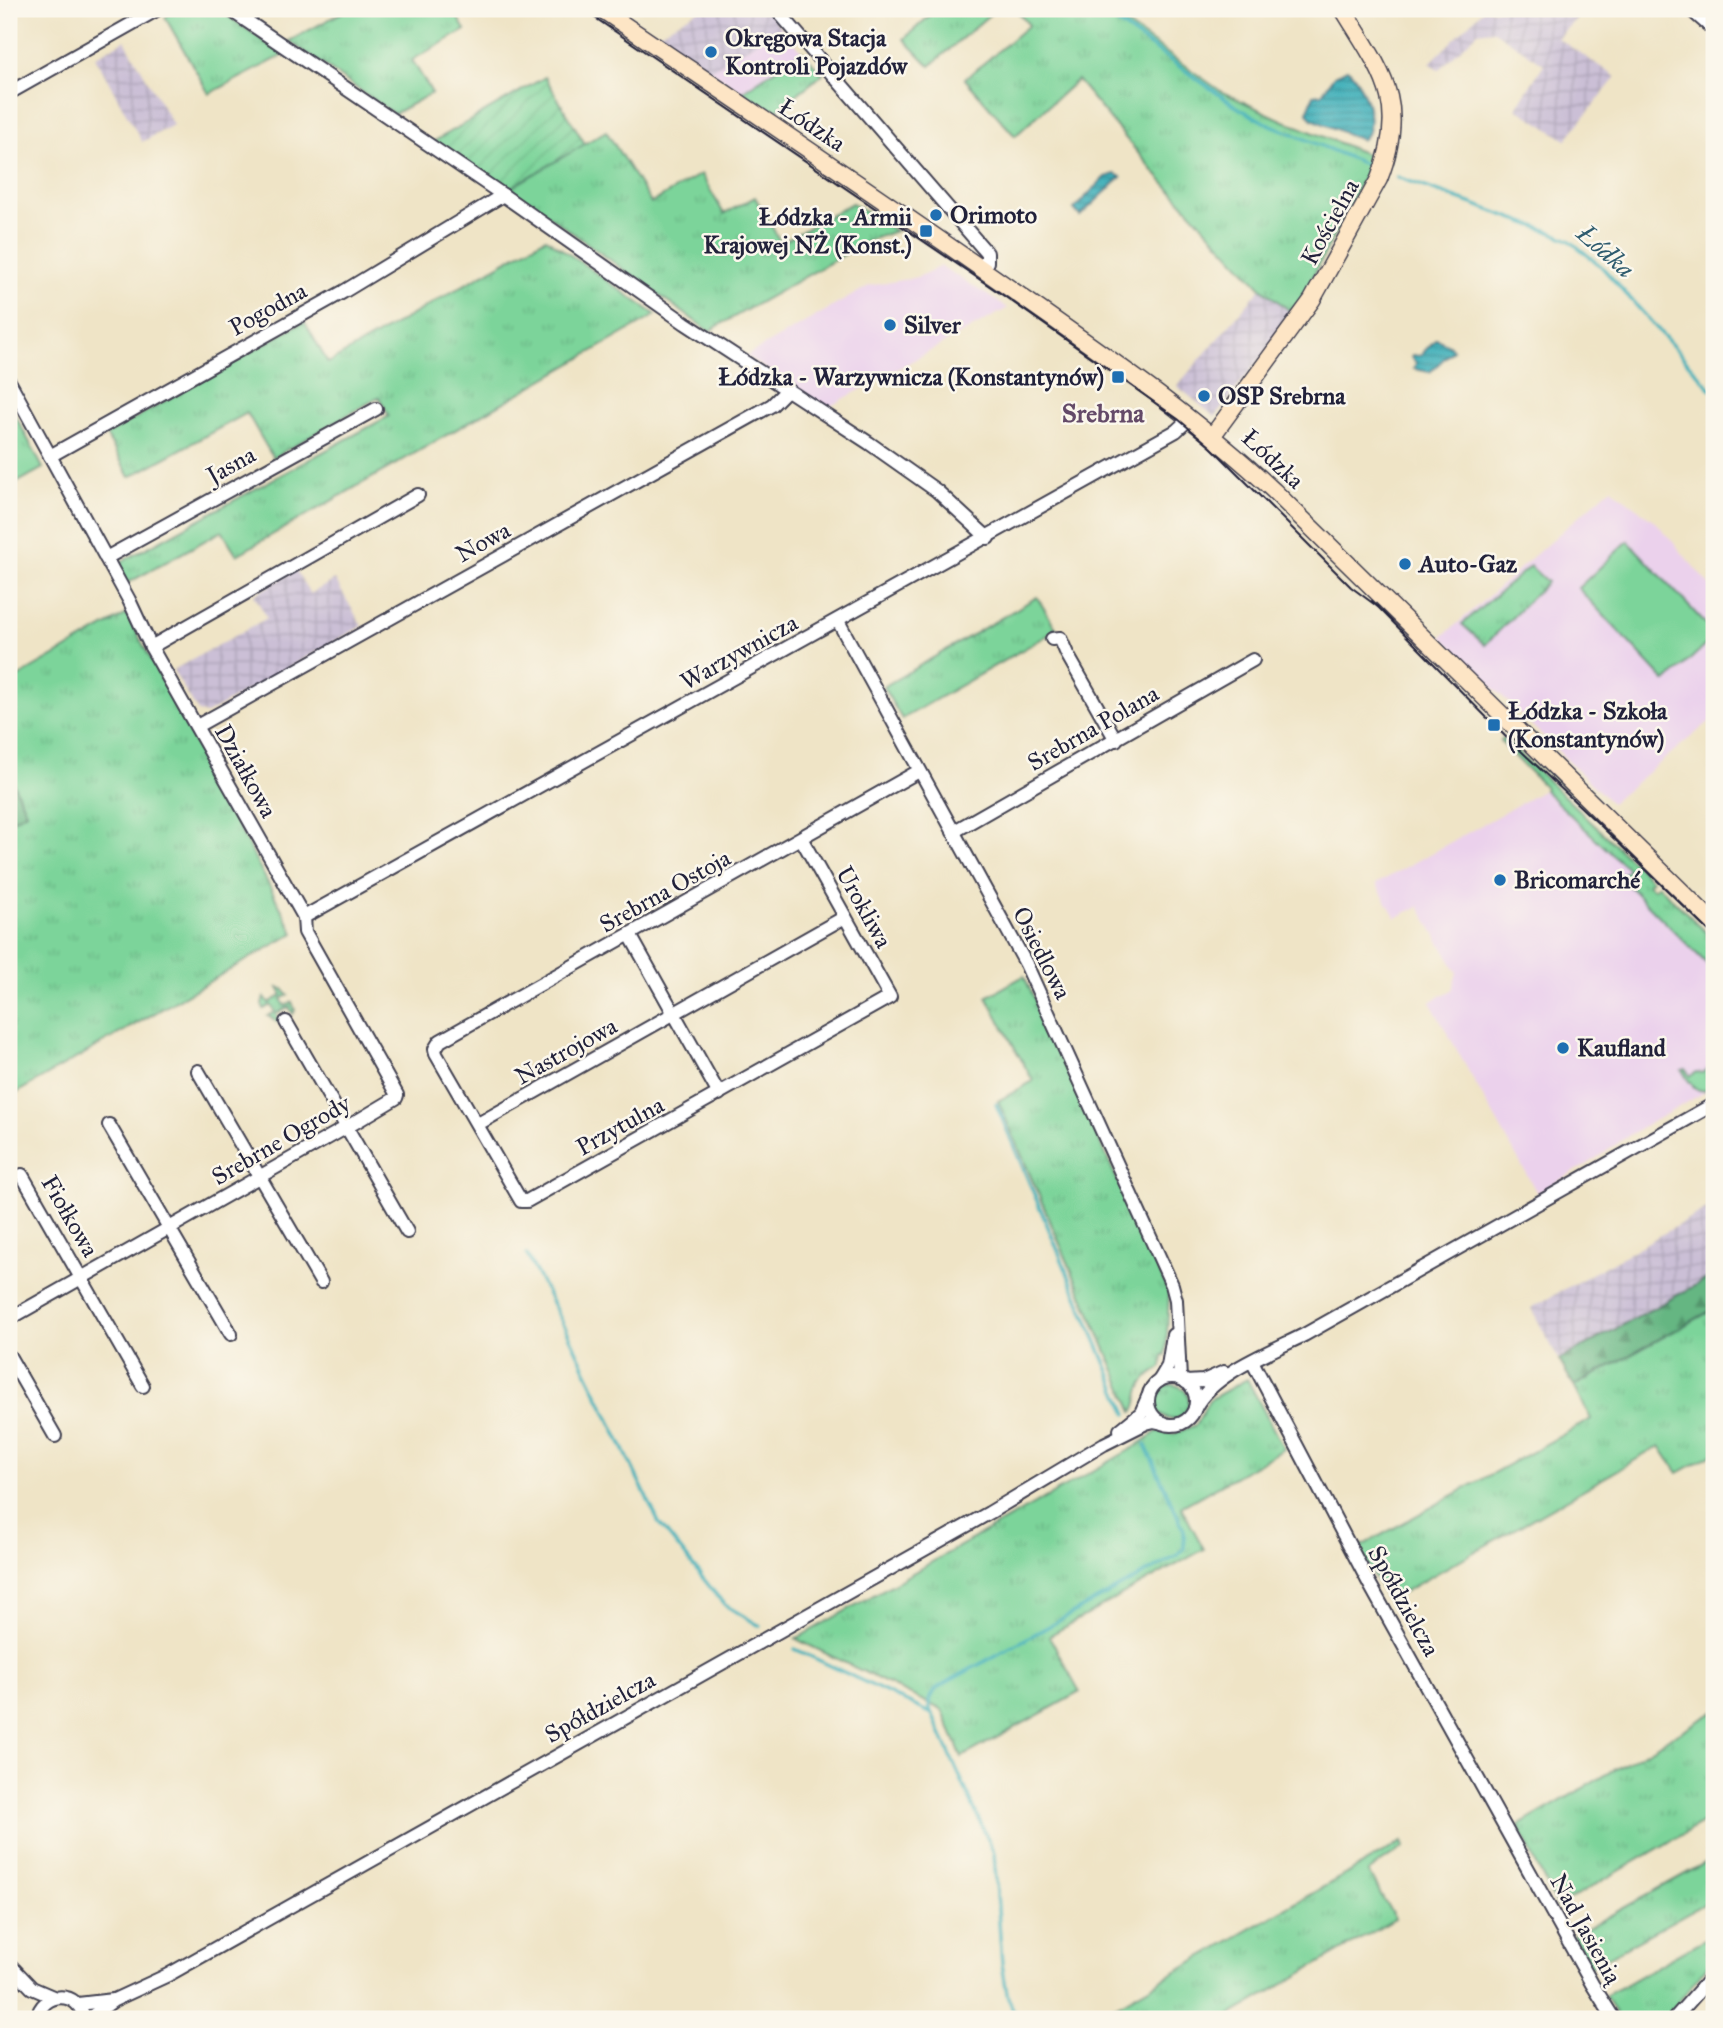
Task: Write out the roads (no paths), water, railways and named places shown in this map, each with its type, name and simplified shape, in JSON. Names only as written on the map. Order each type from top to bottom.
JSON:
[{"type":"main road","name":"Łódzka","points":[[601,9],[982,269],[1213,435],[1274,491],[1714,923]]},
{"type":"main road","name":"Kościelna","points":[[1213,435],[1311,300],[1373,191],[1385,163],[1392,127],[1391,99],[1379,67],[1348,10]]},
{"type":"street","points":[[9,93],[158,9]]},
{"type":"street","points":[[229,9],[503,195],[685,323],[869,443],[937,491],[988,538]]},
{"type":"street","points":[[776,9],[987,253],[987,262],[982,269]]},
{"type":"street","points":[[1690,9],[1714,30]]},
{"type":"street","name":"Pogodna","points":[[50,456],[343,292],[503,195]]},
{"type":"street","name":"Działkowa","points":[[9,382],[130,600],[151,647],[304,917]]},
{"type":"street","name":"Nowa","points":[[197,726],[760,412],[772,405],[787,390]]},
{"type":"street","name":"Jasna","points":[[107,558],[376,409]]},
{"type":"street","name":"Warzywnicza","points":[[304,917],[988,538],[1176,431],[1190,418]]},
{"type":"street","points":[[151,647],[418,495]]},
{"type":"street","name":"Osiedlowa","points":[[838,621],[1026,964],[1068,1053],[1172,1285],[1183,1380]]},
{"type":"street","points":[[1052,639],[1060,638],[1064,644],[1067,654],[1116,740]]},
{"type":"street","name":"Srebrna Polana","points":[[953,832],[1254,660]]},
{"type":"street","name":"Srebrna Ostoja","points":[[435,1049],[440,1041],[919,771]]},
{"type":"street","name":"Urokliwa","points":[[802,838],[890,997]]},
{"type":"street","name":"Srebrne Ogrody","points":[[9,1320],[396,1098],[397,1095],[305,932],[304,917]]},
{"type":"street","name":"Nastrojowa","points":[[478,1124],[845,917]]},
{"type":"street","points":[[630,935],[719,1094]]},
{"type":"street","name":"Przytulna","points":[[435,1049],[524,1202],[890,997]]},
{"type":"street","points":[[286,1022],[407,1232]]},
{"type":"street","points":[[198,1071],[321,1282]]},
{"type":"street","points":[[1104,1444],[1141,1413],[1159,1381],[1167,1378],[1208,1378],[1248,1363],[1304,1335],[1714,1104]]},
{"type":"street","points":[[109,1125],[231,1334]]},
{"type":"street","name":"Fiołkowa","points":[[22,1175],[143,1386]]},
{"type":"street","name":"Osiedlowa","points":[[1159,1381],[1168,1366],[1176,1318]]},
{"type":"street","points":[[9,1356],[55,1436]]},
{"type":"street","points":[[1180,1359],[1193,1374],[1208,1378]]},
{"type":"street","points":[[1104,1444],[1146,1423],[1154,1421],[1173,1425],[1183,1422],[1191,1416],[1200,1397],[1248,1363]]},
{"type":"street","name":"Spółdzielcza","points":[[1248,1363],[1523,1859]]},
{"type":"street","points":[[1183,1380],[1195,1395],[1195,1408]]},
{"type":"street","points":[[1149,1395],[1150,1409],[1156,1418],[1164,1423]]},
{"type":"street","name":"Spółdzielcza","points":[[114,2000],[168,1975],[989,1513],[1104,1444]]},
{"type":"street","name":"Nad Jasienią","points":[[1523,1859],[1614,2019]]},
{"type":"street","points":[[9,1964],[32,1989],[53,1997],[67,1997],[78,2004],[86,2019],[114,2000]]},
{"type":"street","points":[[1674,2019],[1714,1974]]},
{"type":"street","points":[[32,1989],[39,2014]]},
{"type":"street","points":[[39,2014],[53,1997]]},
{"type":"street","points":[[78,2004],[114,2000]]},
{"type":"water","points":[[1347,69],[1353,74],[1367,104],[1369,126],[1367,134],[1361,140],[1312,119],[1307,112],[1314,95],[1322,94],[1334,76]]},
{"type":"water","points":[[1115,174],[1121,177],[1080,216],[1074,209],[1105,177]]},
{"type":"water","points":[[1436,339],[1453,350],[1430,372],[1414,369],[1416,363],[1412,355],[1420,356]]},
{"type":"waterway","name":"Łódka","points":[[1098,9],[1237,107],[1264,122],[1372,167]]},
{"type":"waterway","name":"Łódka","points":[[1397,177],[1569,240],[1601,266],[1714,392]]},
{"type":"waterway","points":[[996,1104],[1127,1414]]},
{"type":"waterway","points":[[527,1255],[568,1333],[659,1523],[725,1605],[760,1626]]},
{"type":"waterway","points":[[931,1712],[930,1697],[940,1686],[1177,1556],[1184,1548],[1184,1530],[1145,1444]]},
{"type":"waterway","points":[[795,1649],[932,1714],[994,1853],[1002,1964],[1007,1993],[1016,2019]]},
{"type":"tram line","points":[[582,9],[1004,296],[1178,419],[1210,446],[1351,587],[1378,607]]},
{"type":"tram line","points":[[1372,601],[1505,736],[1714,936]]},
{"type":"place","name":"Okręgowa Stacja Kontroli Pojazdów","points":[[711,52]]},
{"type":"place","name":"Orimoto","points":[[936,215]]},
{"type":"place","name":"Łódzka - Armii Krajowej NŻ (Konst.)","points":[[926,231]]},
{"type":"place","name":"Silver","points":[[890,325]]},
{"type":"place","name":"Łódzka - Warzywnicza (Konstantynów)","points":[[1118,377]]},
{"type":"place","name":"OSP Srebrna","points":[[1204,396]]},
{"type":"place","name":"Auto-Gaz","points":[[1405,564]]},
{"type":"place","name":"Łódzka - Szkoła (Konstantynów)","points":[[1494,725]]},
{"type":"place","name":"Bricomarché","points":[[1500,880]]},
{"type":"place","name":"Kaufland","points":[[1563,1048]]},
{"type":"district","name":"Srebrna","points":[[1103,413]]}]
